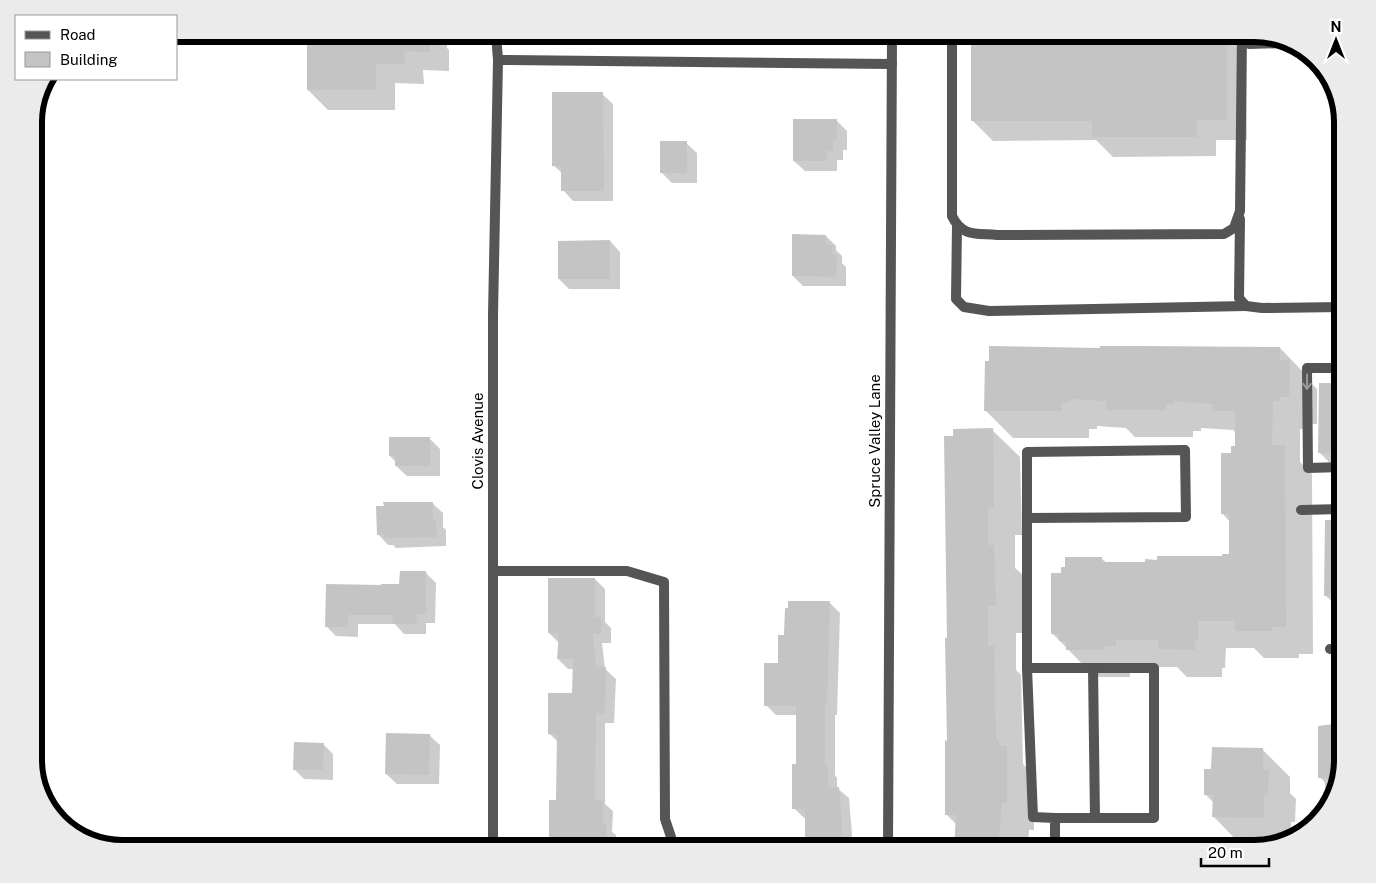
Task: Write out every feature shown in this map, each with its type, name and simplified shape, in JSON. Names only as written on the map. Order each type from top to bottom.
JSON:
[{"type":"street","name":"Clovis Avenue","points":[[493,840],[493,315],[498,60],[497,42]]},
{"type":"street","name":"Spruce Valley Lane","points":[[888,840],[892,42]]},
{"type":"street","points":[[952,42],[952,216],[957,226],[956,299],[964,307],[989,311],[1334,306]]},
{"type":"street","points":[[1243,42],[1239,298],[1246,306]]},
{"type":"street","points":[[1248,42],[1249,44],[1266,44]]},
{"type":"street","points":[[498,60],[892,64]]},
{"type":"street","points":[[957,226],[969,233],[997,234],[1224,234],[1234,228],[1240,211]]},
{"type":"street","points":[[1334,368],[1307,368],[1308,468],[1334,467]]},
{"type":"street","points":[[1027,518],[1186,517],[1185,450],[1027,452],[1027,518],[1027,668],[1033,817],[1154,818],[1154,668],[1027,668]]},
{"type":"street","points":[[1301,510],[1334,509]]},
{"type":"street","points":[[493,572],[627,572],[664,582],[666,819],[672,840]]},
{"type":"street","points":[[1093,668],[1095,818]]},
{"type":"street","points":[[1055,818],[1055,840]]},
{"type":"building","points":[[307,42],[430,42],[430,52],[404,51],[405,64],[376,64],[376,90],[307,90]]},
{"type":"building","points":[[971,42],[1227,42],[1227,120],[1197,120],[1197,137],[1092,137],[1092,121],[971,121]]},
{"type":"building","points":[[552,92],[603,92],[604,191],[561,191],[561,166],[552,166]]},
{"type":"building","points":[[793,119],[837,119],[837,141],[833,141],[833,151],[827,151],[827,161],[793,161]]},
{"type":"building","points":[[660,141],[687,141],[687,173],[660,173]]},
{"type":"building","points":[[792,234],[826,235],[826,245],[833,245],[832,255],[837,255],[836,277],[792,276]]},
{"type":"building","points":[[610,240],[610,279],[558,279],[558,241]]},
{"type":"building","points":[[989,346],[1100,348],[1100,346],[1280,347],[1280,360],[1290,360],[1289,397],[1280,397],[1280,401],[1273,401],[1272,445],[1285,445],[1286,627],[1272,627],[1272,631],[1235,631],[1235,621],[1198,621],[1198,640],[1195,640],[1195,650],[1158,649],[1158,640],[1116,640],[1116,646],[1103,646],[1103,650],[1066,650],[1066,641],[1059,641],[1059,634],[1051,634],[1051,573],[1061,573],[1061,567],[1065,567],[1065,557],[1102,557],[1102,562],[1145,562],[1145,559],[1157,560],[1157,556],[1222,556],[1222,554],[1229,554],[1229,514],[1221,514],[1221,453],[1231,453],[1231,446],[1235,446],[1235,411],[1212,411],[1213,404],[1174,401],[1174,404],[1166,404],[1166,410],[1106,410],[1106,401],[1070,399],[1070,402],[1062,402],[1062,411],[984,411],[985,361],[989,361]]},
{"type":"building","points":[[1319,383],[1334,383],[1334,453],[1318,453]]},
{"type":"building","points":[[993,428],[994,508],[988,508],[988,545],[994,545],[996,605],[988,606],[988,646],[994,646],[996,740],[999,740],[999,746],[1007,746],[1007,803],[1002,803],[999,840],[955,840],[956,815],[945,815],[945,740],[947,741],[945,638],[947,638],[944,436],[953,436],[953,429]]},
{"type":"building","points":[[389,437],[430,437],[430,466],[395,466],[395,456],[389,456]]},
{"type":"building","points":[[383,502],[433,502],[433,519],[436,519],[437,537],[384,538],[384,535],[377,535],[376,506],[384,506]]},
{"type":"building","points":[[1325,520],[1334,520],[1334,596],[1324,596]]},
{"type":"building","points":[[400,571],[426,571],[426,614],[417,614],[416,624],[393,624],[392,615],[348,615],[348,627],[325,627],[326,584],[399,584]]},
{"type":"building","points":[[548,578],[595,578],[595,617],[601,617],[601,634],[593,634],[596,667],[606,667],[605,714],[596,713],[595,800],[603,800],[603,824],[606,824],[606,840],[549,840],[549,800],[556,800],[557,735],[548,734],[548,693],[572,693],[573,659],[557,659],[559,633],[548,633]]},
{"type":"building","points":[[788,601],[830,601],[827,705],[825,705],[825,766],[828,766],[828,787],[839,787],[842,823],[841,840],[805,840],[805,809],[792,809],[792,764],[796,764],[796,706],[764,706],[764,663],[778,663],[778,635],[784,635],[785,608],[788,608]]},
{"type":"building","points":[[1334,724],[1334,761],[1332,778],[1318,778],[1318,726]]},
{"type":"building","points":[[386,733],[430,734],[429,775],[385,774]]},
{"type":"building","points":[[294,742],[324,743],[323,770],[293,770]]},
{"type":"building","points":[[1212,747],[1263,748],[1263,770],[1269,770],[1268,795],[1264,795],[1264,818],[1212,817],[1213,795],[1204,795],[1204,769],[1211,769]]}]
